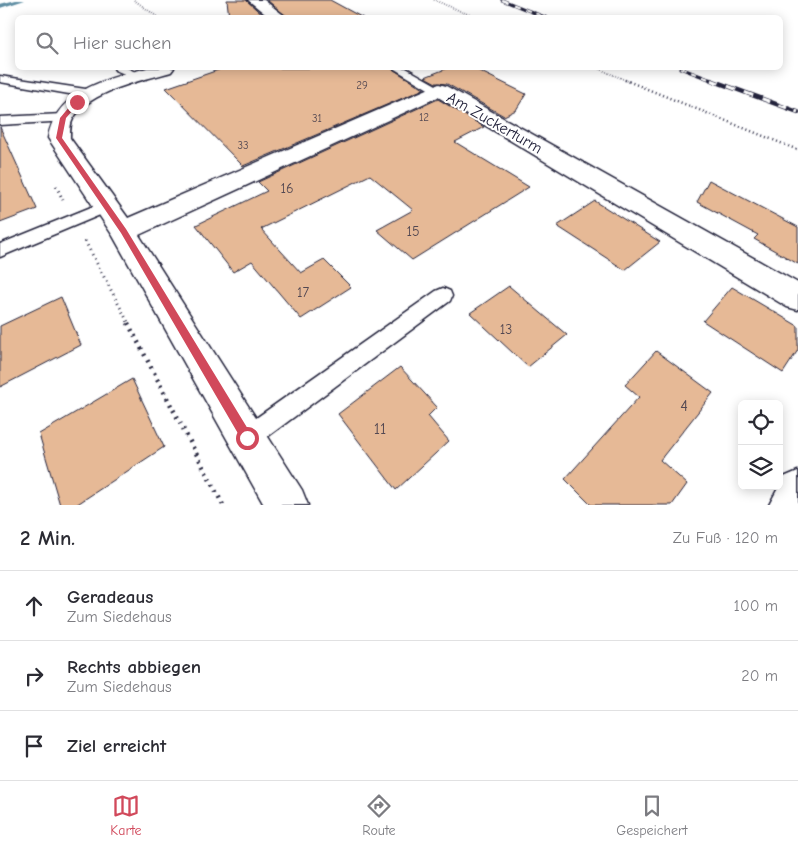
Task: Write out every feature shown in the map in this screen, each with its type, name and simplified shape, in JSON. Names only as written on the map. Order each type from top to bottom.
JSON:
[{"type":"street","points":[[255,0],[276,15]]},
{"type":"street","points":[[147,70],[129,72],[77,102],[61,128],[106,206],[123,231],[287,505]]},
{"type":"street","name":"Am Zuckerturm","points":[[123,231],[439,90],[798,298]]},
{"type":"street","points":[[790,505],[798,490]]},
{"type":"lane","points":[[403,70],[439,90]]},
{"type":"lane","points":[[0,79],[92,94]]},
{"type":"lane","points":[[0,122],[61,128]]},
{"type":"lane","points":[[0,250],[106,206]]},
{"type":"lane","points":[[247,438],[443,296]]},
{"type":"path","points":[[134,0],[155,15]]},
{"type":"path","points":[[434,0],[470,15]]},
{"type":"path","points":[[602,70],[798,150]]},
{"type":"path","points":[[61,128],[46,168],[223,505]]},
{"type":"building","points":[[227,0],[246,0],[263,15],[229,15]]},
{"type":"building","points":[[267,0],[330,0],[358,15],[284,15]]},
{"type":"building","points":[[218,70],[394,70],[424,89],[243,166],[166,88]]},
{"type":"building","points":[[443,70],[477,70],[526,94],[516,110],[504,116],[447,84],[436,83],[425,77]]},
{"type":"building","points":[[438,99],[484,127],[455,142],[529,187],[412,260],[377,230],[413,210],[370,175],[261,229],[301,273],[324,260],[351,287],[301,319],[252,261],[233,272],[196,225],[267,191],[258,182]]},
{"type":"building","points":[[0,127],[37,209],[0,223]]},
{"type":"building","points":[[709,180],[798,227],[798,264],[754,239],[758,235],[697,202]]},
{"type":"building","points":[[595,201],[660,242],[625,270],[557,226]]},
{"type":"building","points":[[509,286],[567,335],[528,367],[470,313]]},
{"type":"building","points":[[732,287],[798,326],[798,350],[783,373],[703,321]]},
{"type":"building","points":[[61,297],[81,345],[0,387],[0,326]]},
{"type":"building","points":[[656,351],[713,393],[660,460],[687,484],[672,505],[591,505],[565,479],[639,397],[625,385]]},
{"type":"building","points":[[400,367],[437,407],[428,416],[449,441],[396,490],[338,414]]},
{"type":"building","points":[[132,379],[164,447],[76,505],[60,505],[39,434]]},
{"type":"waterway","points":[[0,6],[22,0]]},
{"type":"railway","points":[[502,0],[540,15]]},
{"type":"railway","points":[[685,70],[714,81]]},
{"type":"railway","points":[[711,80],[798,112]]},
{"type":"route","points":[[77,102],[63,118],[59,138],[123,231],[247,438]]}]
